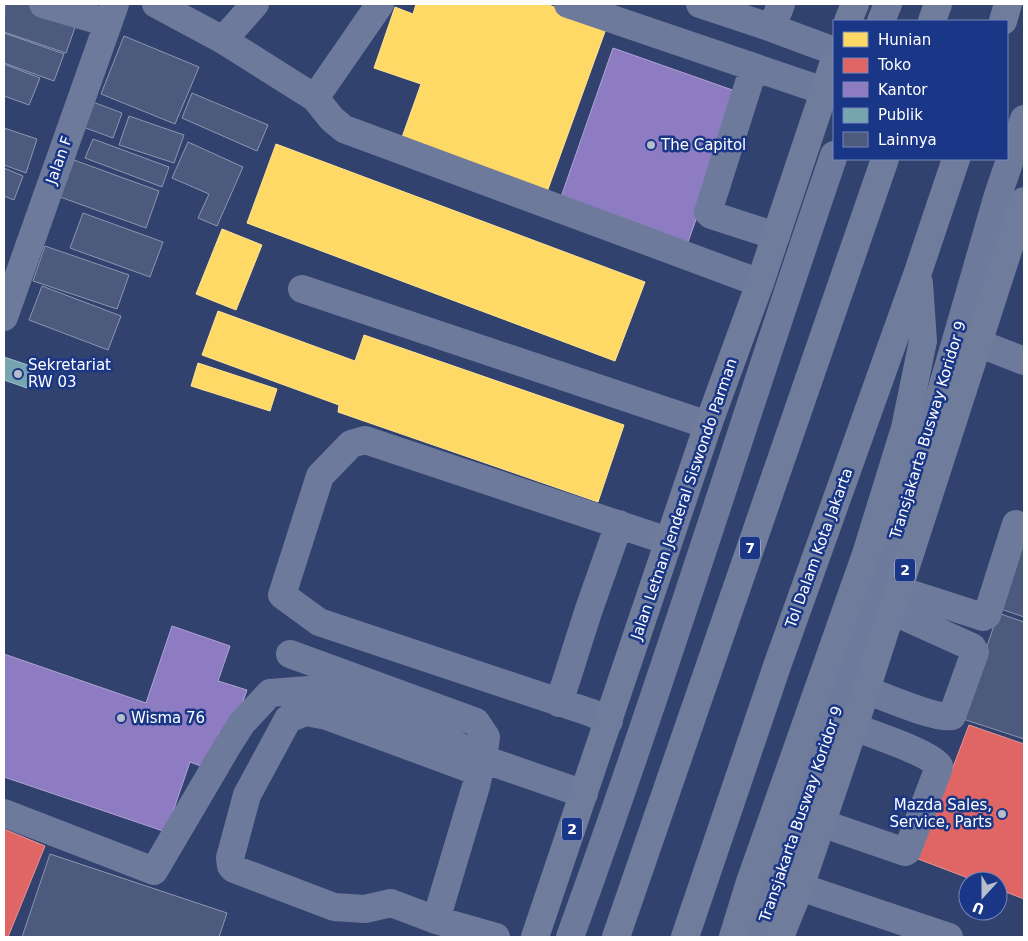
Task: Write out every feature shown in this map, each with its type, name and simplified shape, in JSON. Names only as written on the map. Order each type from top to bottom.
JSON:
[{"type":"highway","points":[[848,20],[855,4]]},
{"type":"highway","points":[[932,20],[938,4]]},
{"type":"highway","points":[[1002,20],[1008,4]]},
{"type":"highway","name":"Jalan Letnan Jenderal Siswondo Parman","points":[[535,937],[668,541],[776,236],[833,65]]},
{"type":"highway","name":"7","points":[[616,937],[885,160]]},
{"type":"highway","name":"Tol Dalam Kota Jakarta","points":[[685,937],[777,666],[918,272],[956,160]]},
{"type":"highway","name":"2","points":[[780,937],[800,887],[854,727],[1024,201]]},
{"type":"highway","points":[[734,937],[750,882],[866,554],[904,428],[923,341],[918,272]]},
{"type":"street","points":[[43,4],[112,13]]},
{"type":"street","points":[[156,4],[223,40],[315,98],[332,119],[344,129],[760,282]]},
{"type":"street","points":[[223,40],[255,4]]},
{"type":"street","points":[[315,98],[380,4]]},
{"type":"street","points":[[568,4],[824,91]]},
{"type":"street","points":[[700,4],[776,16],[833,50]]},
{"type":"street","points":[[882,20],[888,4]]},
{"type":"street","name":"Jalan F","points":[[4,315],[112,13]]},
{"type":"street","points":[[754,67],[708,212],[711,216],[776,236]]},
{"type":"street","name":"Transjakarta Busway Koridor 9","points":[[758,937],[913,489],[996,204],[1024,119]]},
{"type":"street","points":[[570,937],[612,820],[833,158]]},
{"type":"street","points":[[302,289],[708,425]]},
{"type":"street","points":[[978,343],[1024,360]]},
{"type":"street","points":[[609,720],[319,622],[282,595],[320,476],[350,444],[366,440],[668,541]]},
{"type":"street","points":[[559,702],[619,524]]},
{"type":"street","points":[[896,600],[983,616],[987,615],[1016,524]]},
{"type":"street","points":[[866,690],[947,718],[952,716],[976,652],[972,647],[896,600]]},
{"type":"street","points":[[290,654],[476,722],[486,737],[476,786],[436,920]]},
{"type":"street","points":[[4,813],[154,871],[242,723],[270,693],[308,690],[427,729],[481,765]]},
{"type":"street","points":[[496,937],[436,920],[390,903],[365,909],[334,907],[234,869],[231,866],[230,858],[247,795],[288,719],[306,712],[328,716],[481,765],[584,794]]},
{"type":"street","points":[[821,823],[905,852],[938,770],[937,762],[854,727]]},
{"type":"street","points":[[800,887],[949,937]]},
{"type":"building: Hunian","points":[[416,4],[546,4],[607,26],[547,192],[401,140],[421,84],[374,68],[395,7],[413,14]]},
{"type":"building: Hunian","points":[[276,144],[645,282],[615,361],[247,223]]},
{"type":"building: Hunian","points":[[222,229],[262,245],[236,310],[196,294]]},
{"type":"building: Hunian","points":[[218,311],[355,361],[364,335],[624,425],[598,502],[338,412],[339,405],[202,355]]},
{"type":"building: Hunian","points":[[198,363],[277,389],[270,411],[191,386]]},
{"type":"building: Toko","points":[[969,725],[1024,744],[1024,899],[1008,893],[1008,871],[958,871],[958,874],[918,859]]},
{"type":"building: Toko","points":[[4,829],[45,846],[8,937],[4,937]]},
{"type":"building: Kantor","name":"The Capitol","points":[[613,48],[741,93],[688,242],[561,197]]},
{"type":"building: Kantor","name":"Wisma 76","points":[[172,626],[230,646],[218,681],[247,690],[231,736],[219,732],[206,768],[190,762],[166,832],[4,777],[4,654],[146,703]]},
{"type":"building: Publik","name":"Sekretariat RW 03","points":[[4,357],[34,367],[27,388],[4,380]]},
{"type":"building: Lainnya","points":[[5,4],[32,4],[78,19],[66,53],[4,32]]},
{"type":"building: Lainnya","points":[[4,33],[64,54],[54,81],[4,63]]},
{"type":"building: Lainnya","points":[[124,36],[199,67],[175,124],[101,94]]},
{"type":"building: Lainnya","points":[[4,64],[40,78],[29,105],[4,96]]},
{"type":"building: Lainnya","points":[[192,93],[268,125],[257,151],[182,118]]},
{"type":"building: Lainnya","points":[[93,102],[122,113],[113,138],[83,127]]},
{"type":"building: Lainnya","points":[[129,116],[184,135],[174,163],[119,145]]},
{"type":"building: Lainnya","points":[[4,128],[37,139],[26,173],[4,165]]},
{"type":"building: Lainnya","points":[[93,139],[169,167],[162,187],[85,158]]},
{"type":"building: Lainnya","points":[[188,142],[243,167],[217,226],[198,218],[209,194],[172,178]]},
{"type":"building: Lainnya","points":[[74,160],[159,191],[146,228],[60,197]]},
{"type":"building: Lainnya","points":[[4,168],[23,176],[14,200],[4,196]]},
{"type":"building: Lainnya","points":[[83,213],[163,242],[150,277],[70,248]]},
{"type":"building: Lainnya","points":[[45,246],[129,275],[117,309],[33,281]]},
{"type":"building: Lainnya","points":[[42,286],[121,316],[108,350],[29,320]]},
{"type":"building: Lainnya","points":[[1024,532],[1024,617],[998,608]]},
{"type":"building: Lainnya","points":[[998,613],[1024,622],[1024,739],[963,719]]},
{"type":"building: Lainnya","points":[[50,854],[227,913],[219,937],[22,937]]},
{"type":"place","name":"The Capitol","points":[[651,145]]},
{"type":"place","name":"Sekretariat RW 03","points":[[18,374]]},
{"type":"place","name":"Wisma 76","points":[[121,718]]},
{"type":"place","name":"Mazda Sales, Service, Parts","points":[[1002,814]]}]
